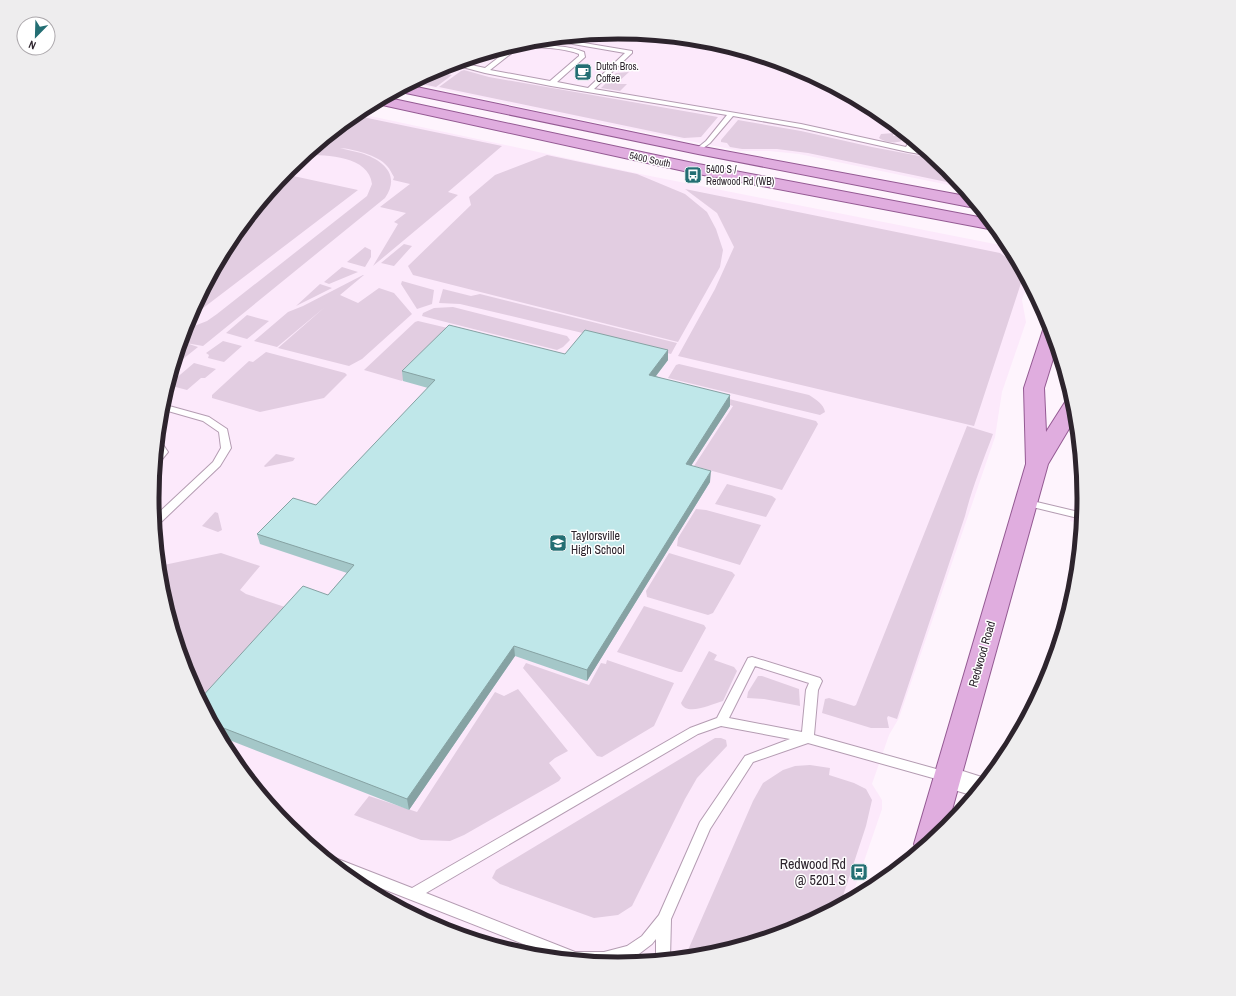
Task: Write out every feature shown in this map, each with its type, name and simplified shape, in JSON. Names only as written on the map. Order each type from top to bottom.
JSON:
[{"type":"main road","name":"5400 South","points":[[408,90],[698,150],[968,202]]},
{"type":"main road","name":"5400 South","points":[[386,102],[693,168],[985,223]]},
{"type":"main road","points":[[448,115],[530,124],[682,154],[778,156],[797,158],[960,191]]},
{"type":"main road","name":"Redwood Road","points":[[1036,464],[1034,388],[1049,340]]},
{"type":"main road","name":"Redwood Road","points":[[931,834],[1036,464],[1069,412]]},
{"type":"street","points":[[947,777],[975,786]]},
{"type":"lane","points":[[567,42],[630,52],[589,90]]},
{"type":"lane","points":[[544,45],[582,53],[582,57],[551,84]]},
{"type":"lane","points":[[485,71],[508,53]]},
{"type":"lane","points":[[462,66],[551,84],[812,129],[920,152]]},
{"type":"lane","points":[[698,150],[708,142],[732,114]]},
{"type":"lane","points":[[908,150],[911,145]]},
{"type":"lane","points":[[160,518],[217,464],[226,448],[224,431],[206,419],[168,408]]},
{"type":"lane","points":[[1024,502],[1076,515]]},
{"type":"lane","points":[[721,721],[752,661],[816,681],[812,690],[808,738]]},
{"type":"lane","points":[[413,894],[694,731],[721,721],[808,738],[947,777]]},
{"type":"lane","points":[[610,957],[630,952],[647,940],[664,919],[705,826],[749,759],[808,738]]},
{"type":"lane","points":[[349,869],[564,954]]},
{"type":"lane","points":[[663,954],[664,919]]},
{"type":"shaded area","points":[[618,39],[648,40],[708,48],[766,63],[821,86],[848,100],[873,116],[921,153],[955,186],[799,154],[769,151],[740,151],[564,116],[418,85],[470,63],[528,48],[558,43]]},
{"type":"shaded area","points":[[464,70],[489,77],[718,117],[701,137],[684,138],[439,87]]},
{"type":"shaded area","points":[[629,72],[616,84],[627,84],[620,91],[601,88],[616,73]]},
{"type":"shaded area","points":[[444,73],[452,75],[436,87],[420,84]]},
{"type":"shaded area","name":"Taylorsville High School","points":[[365,115],[645,175],[1001,245],[1028,290],[1024,294],[1022,300],[1026,322],[1002,392],[995,437],[899,718],[889,735],[872,784],[882,800],[882,809],[853,892],[847,896],[794,922],[766,933],[737,941],[678,953],[618,957],[558,953],[528,948],[470,933],[415,910],[388,896],[339,862],[293,823],[273,801],[236,753],[220,727],[206,701],[183,646],[168,588],[163,558],[159,498],[160,468],[168,408],[175,379],[183,350],[206,295],[220,268],[254,219],[293,173],[315,153]]},
{"type":"shaded area","points":[[362,117],[502,146],[448,192],[458,195],[373,266],[398,224],[394,222],[406,213],[380,207],[410,184],[393,180],[394,177],[389,169],[378,159],[358,151],[340,148],[369,156],[382,164],[390,176],[391,182],[385,198],[203,346],[186,343],[198,347],[180,362],[183,350],[192,327],[207,321],[217,314],[367,196],[372,184],[369,175],[363,168],[346,159],[312,155]]},
{"type":"shaded area","points":[[738,120],[801,131],[926,157],[929,160],[928,163],[933,164],[952,183],[808,153],[777,149],[742,149],[730,147],[727,143],[721,142],[721,140]]},
{"type":"shaded area","points":[[894,133],[893,136],[900,136],[903,139],[901,141],[896,142],[887,141],[879,138],[881,134]]},
{"type":"shaded area","points":[[547,155],[637,174],[685,194],[707,212],[716,229],[723,250],[720,267],[678,342],[413,275],[408,266],[471,205],[469,197],[495,175]]},
{"type":"shaded area","points":[[291,175],[358,190],[199,311],[220,268],[236,243],[273,195]]},
{"type":"shaded area","points":[[685,189],[1000,253],[1012,261],[1022,280],[974,426],[678,356],[715,289],[734,247],[717,213]]},
{"type":"shaded area","points":[[404,244],[412,246],[394,266],[381,263]]},
{"type":"shaded area","points":[[365,247],[371,250],[371,257],[365,267],[347,262]]},
{"type":"shaded area","points":[[342,267],[358,272],[329,284],[324,282]]},
{"type":"shaded area","points":[[363,275],[340,295],[358,303],[379,288],[394,293],[412,314],[362,359],[349,366],[278,348],[325,307],[277,347],[254,341],[288,312],[303,306]]},
{"type":"shaded area","points":[[402,281],[434,290],[432,304],[417,309],[401,284]]},
{"type":"shaded area","points":[[320,284],[332,288],[296,306]]},
{"type":"shaded area","points":[[443,289],[471,296],[480,294],[677,343],[671,354],[460,304],[439,303]]},
{"type":"shaded area","points":[[453,307],[567,336],[570,340],[563,347],[557,350],[422,316],[423,313],[434,308]]},
{"type":"shaded area","points":[[247,315],[269,321],[247,339],[226,333]]},
{"type":"shaded area","points":[[418,321],[473,334],[427,356],[402,381],[364,370],[415,322]]},
{"type":"shaded area","points":[[223,341],[242,346],[224,362],[208,358],[209,355],[206,353]]},
{"type":"shaded area","points":[[266,352],[345,373],[347,375],[324,398],[260,412],[212,398],[212,395],[249,361],[253,362]]},
{"type":"shaded area","points":[[194,363],[216,369],[205,378],[201,378],[187,390],[173,386],[175,379]]},
{"type":"shaded area","points":[[679,364],[809,395],[821,404],[825,412],[820,415],[668,378],[676,365]]},
{"type":"shaded area","points":[[721,397],[816,421],[818,424],[782,490],[694,466],[733,406],[718,401]]},
{"type":"shaded area","points":[[967,426],[993,434],[974,485],[897,719],[888,716],[889,728],[871,728],[822,713],[825,699],[829,698],[854,706],[856,705]]},
{"type":"shaded area","points":[[276,454],[295,458],[293,461],[265,467],[264,466]]},
{"type":"shaded area","points":[[727,484],[772,496],[776,499],[766,517],[715,504]]},
{"type":"shaded area","points":[[1077,495],[1076,523],[1070,521]]},
{"type":"shaded area","points":[[696,509],[706,510],[761,525],[740,565],[677,546],[678,538]]},
{"type":"shaded area","points":[[215,512],[218,513],[222,530],[218,532],[202,526]]},
{"type":"shaded area","points":[[221,553],[260,566],[240,590],[246,594],[291,609],[207,703],[183,646],[168,588],[164,565]]},
{"type":"shaded area","points":[[669,553],[732,572],[735,575],[713,613],[708,615],[647,597],[646,591]]},
{"type":"shaded area","points":[[644,606],[704,625],[706,628],[682,672],[617,652]]},
{"type":"shaded area","points":[[709,651],[717,655],[714,660],[734,667],[737,671],[723,701],[700,708],[688,709],[681,703]]},
{"type":"shaded area","points":[[607,660],[674,683],[654,726],[602,757],[597,756],[523,668],[526,663],[589,685],[601,663],[606,664]]},
{"type":"shaded area","points":[[758,676],[762,676],[799,689],[800,706],[764,699],[747,698],[748,692]]},
{"type":"shaded area","points":[[518,689],[568,751],[549,763],[561,778],[559,781],[464,835],[450,841],[421,840],[354,815],[369,796],[417,812],[495,692],[504,696]]},
{"type":"shaded area","points":[[715,738],[726,740],[727,746],[697,778],[632,906],[618,915],[594,918],[500,884],[492,878],[496,870]]},
{"type":"shaded area","points":[[810,765],[830,768],[829,775],[854,783],[866,789],[872,800],[866,826],[842,899],[821,910],[766,933],[708,948],[687,951],[753,801],[763,783],[783,770],[795,766]]},
{"type":"building","name":"Taylorsville High School","points":[[449,325],[565,354],[585,330],[668,350],[649,375],[730,395],[686,464],[711,471],[587,670],[514,646],[407,799],[220,727],[203,695],[303,586],[328,595],[354,565],[257,534],[293,498],[316,505],[435,380],[402,371]]},
{"type":"place","name":"Dutch Bros. Coffee","points":[[583,72]]},
{"type":"place","name":"5400 S / Redwood Rd (WB)","points":[[693,175]]},
{"type":"place","name":"Taylorsville High School","points":[[558,543]]},
{"type":"place","name":"Redwood Rd @ 5201 S","points":[[859,872]]}]
